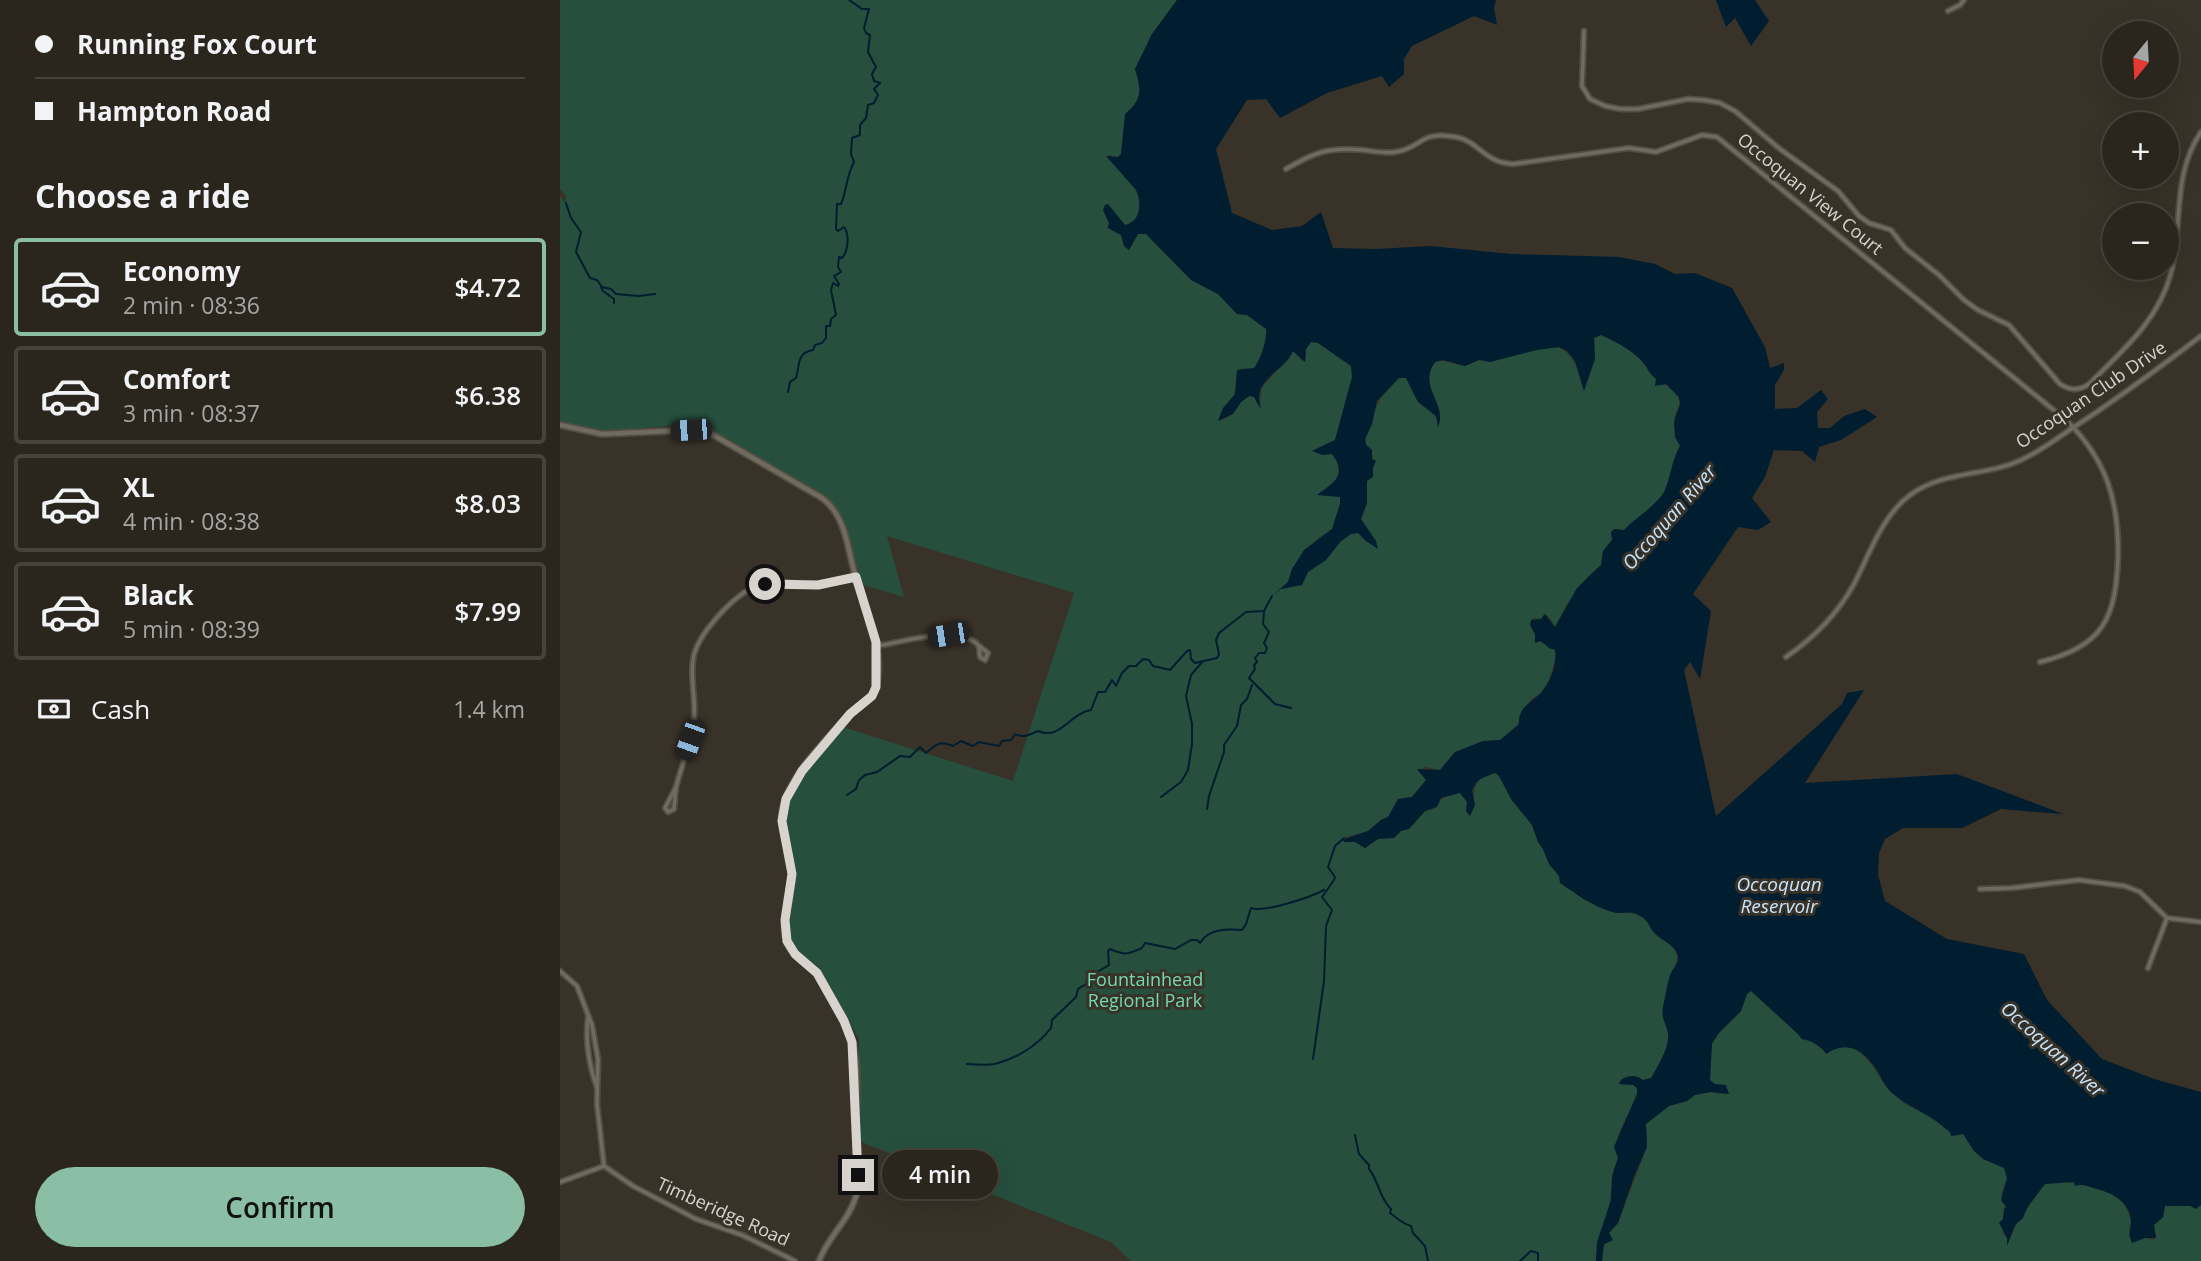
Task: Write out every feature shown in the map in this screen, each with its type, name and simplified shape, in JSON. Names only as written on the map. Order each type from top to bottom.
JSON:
[{"type":"street","points":[[1948,11],[1961,5],[1964,0]]},
{"type":"street","points":[[1584,31],[1581,86],[1590,99],[1620,110],[1688,99],[1720,103],[1735,111],[1780,149],[1838,191],[1859,216],[1869,223],[1891,230],[1905,248],[1964,300],[2009,325],[2060,384],[2069,389],[2080,389],[2089,384],[2136,337],[2158,306],[2171,271],[2184,168],[2191,148],[2201,132]]},
{"type":"street","name":"Occoquan View Court","points":[[1286,169],[1319,152],[1338,149],[1395,152],[1433,135],[1460,138],[1496,162],[1513,164],[1629,148],[1656,152],[1702,135],[1711,135],[1825,223],[2073,428]]},
{"type":"street","name":"Occoquan Club Drive","points":[[1786,657],[1811,640],[1833,615],[1853,585],[1883,527],[1905,499],[1926,485],[1946,477],[2002,467],[2019,461],[2073,428],[2201,336]]},
{"type":"street","points":[[560,425],[602,434],[691,430],[716,436],[831,506],[842,524],[877,646],[877,681],[874,692],[814,754],[788,793],[782,815],[782,833],[792,874],[785,920],[787,941],[792,951],[819,976],[847,1027],[855,1058],[858,1190],[848,1215],[825,1247],[819,1261]]},
{"type":"street","points":[[2040,662],[2069,654],[2089,641],[2107,619],[2116,594],[2119,529],[2114,498],[2096,459],[2073,428]]},
{"type":"street","points":[[676,787],[674,809],[668,812],[665,808],[676,787],[694,717],[694,655],[700,639],[719,616],[758,585],[778,582],[825,584],[856,577]]},
{"type":"street","points":[[877,646],[954,635],[968,637],[979,646]]},
{"type":"street","points":[[1980,889],[2079,880],[2125,886],[2140,891],[2167,918],[2201,922]]},
{"type":"street","points":[[2148,968],[2167,918]]},
{"type":"street","points":[[560,971],[577,986],[592,1024],[598,1059],[597,1087]]},
{"type":"street","points":[[560,1182],[604,1166],[597,1087],[587,1039],[588,1016]]},
{"type":"street","name":"Timberidge Road","points":[[604,1166],[634,1186],[696,1219],[737,1233],[795,1261]]},
{"type":"green space","name":"Fountainhead Regional Park","points":[[560,0],[1177,0],[1152,34],[1135,69],[1139,93],[1136,103],[1127,112],[1121,154],[1118,157],[1108,155],[1136,190],[1139,211],[1134,220],[1125,225],[1108,205],[1103,210],[1109,223],[1107,227],[1121,235],[1124,246],[1129,250],[1138,234],[1146,234],[1191,280],[1218,294],[1237,314],[1247,315],[1266,329],[1259,360],[1254,368],[1239,369],[1234,395],[1220,421],[1233,414],[1249,396],[1254,397],[1259,407],[1262,388],[1293,351],[1302,361],[1306,358],[1306,349],[1311,342],[1318,343],[1351,366],[1352,377],[1335,440],[1318,448],[1326,454],[1332,454],[1337,464],[1336,480],[1322,491],[1327,496],[1340,497],[1332,529],[1316,540],[1292,569],[1288,582],[1279,589],[1302,585],[1308,572],[1326,560],[1341,541],[1351,534],[1358,533],[1373,545],[1361,520],[1367,503],[1367,481],[1374,464],[1366,439],[1378,403],[1398,378],[1406,378],[1418,402],[1436,416],[1438,426],[1440,411],[1429,380],[1435,362],[1467,365],[1480,360],[1490,362],[1538,349],[1561,349],[1577,368],[1583,389],[1595,359],[1594,338],[1601,335],[1636,355],[1656,382],[1667,386],[1676,395],[1679,403],[1674,427],[1680,446],[1662,495],[1624,530],[1614,529],[1612,540],[1603,551],[1601,565],[1588,576],[1567,604],[1555,627],[1544,614],[1541,619],[1533,618],[1530,625],[1538,641],[1556,650],[1556,657],[1548,682],[1539,695],[1532,698],[1516,727],[1500,740],[1483,741],[1455,752],[1440,770],[1426,767],[1417,770],[1426,780],[1412,797],[1398,799],[1388,817],[1368,831],[1343,838],[1345,842],[1355,842],[1365,848],[1378,839],[1396,836],[1409,829],[1425,811],[1433,809],[1444,797],[1455,792],[1460,792],[1467,803],[1466,811],[1469,816],[1474,790],[1479,780],[1495,773],[1532,825],[1549,864],[1560,881],[1597,906],[1615,912],[1633,913],[1644,919],[1676,952],[1677,959],[1663,1007],[1668,1039],[1663,1057],[1651,1078],[1620,1080],[1619,1084],[1637,1088],[1637,1094],[1616,1142],[1618,1158],[1596,1261],[1131,1261],[1111,1242],[859,1141],[859,1039],[819,968],[787,941],[796,872],[785,811],[790,798],[803,776],[843,727],[1013,781],[1074,593],[887,536],[904,597],[863,585],[843,520],[832,502],[705,428],[680,425],[607,431],[560,422],[560,197],[565,203],[566,196],[560,189]]},
{"type":"green space","points":[[1751,991],[1802,1039],[1811,1041],[1828,1054],[1837,1047],[1846,1045],[1855,1048],[1870,1063],[1889,1090],[1906,1105],[1932,1118],[1955,1136],[1963,1134],[1974,1151],[2004,1168],[2007,1178],[2001,1194],[2007,1206],[2004,1209],[2003,1233],[2007,1243],[2041,1188],[2047,1184],[2067,1182],[2112,1194],[2121,1200],[2131,1221],[2129,1229],[2137,1240],[2154,1240],[2154,1225],[2163,1217],[2165,1206],[2201,1205],[2201,1261],[1602,1261],[1602,1248],[1612,1241],[1609,1233],[1618,1223],[1647,1147],[1646,1124],[1669,1106],[1687,1101],[1695,1095],[1711,1092],[1727,1095],[1709,1080],[1712,1044],[1741,1011],[1747,994]]},
{"type":"water","name":"Occoquan Reservoir","points":[[1177,0],[1496,0],[1494,8],[1497,25],[1474,16],[1412,46],[1404,59],[1404,74],[1389,87],[1382,76],[1327,93],[1280,118],[1266,99],[1247,100],[1216,149],[1232,213],[1272,230],[1302,226],[1321,212],[1333,248],[1431,246],[1511,254],[1619,257],[1655,264],[1675,274],[1695,273],[1732,288],[1765,347],[1770,368],[1784,363],[1784,370],[1775,385],[1775,409],[1797,408],[1821,390],[1828,399],[1817,412],[1818,428],[1830,428],[1844,416],[1865,409],[1877,417],[1841,440],[1819,447],[1815,462],[1802,451],[1774,450],[1765,477],[1752,498],[1771,522],[1758,530],[1738,527],[1693,594],[1711,611],[1700,679],[1690,662],[1684,670],[1716,816],[1842,704],[1847,693],[1864,690],[1805,783],[1957,774],[2063,814],[2001,809],[1962,828],[1903,828],[1885,839],[1879,853],[1878,875],[1885,901],[1947,939],[2024,954],[2047,1000],[2102,1059],[2154,1079],[2201,1092],[2201,1205],[2196,1209],[2190,1206],[2165,1206],[2163,1217],[2154,1225],[2156,1238],[2145,1238],[2132,1243],[2128,1209],[2115,1196],[2086,1186],[2075,1186],[2074,1182],[2045,1184],[2023,1218],[2015,1225],[2007,1246],[2007,1238],[1999,1223],[2006,1207],[2001,1200],[2007,1178],[2004,1168],[1983,1159],[1963,1134],[1951,1136],[1950,1132],[1937,1122],[1895,1096],[1866,1056],[1847,1047],[1826,1054],[1816,1044],[1802,1039],[1751,991],[1747,994],[1741,1011],[1712,1044],[1710,1080],[1715,1084],[1726,1085],[1729,1094],[1711,1092],[1695,1095],[1687,1101],[1669,1106],[1646,1124],[1647,1147],[1618,1223],[1609,1233],[1613,1240],[1604,1244],[1602,1261],[1596,1261],[1597,1242],[1611,1200],[1612,1176],[1618,1158],[1614,1147],[1637,1094],[1637,1088],[1633,1085],[1619,1084],[1622,1079],[1630,1076],[1643,1080],[1651,1078],[1663,1056],[1668,1033],[1663,1007],[1669,978],[1678,961],[1676,952],[1642,917],[1634,913],[1616,913],[1605,909],[1560,883],[1559,876],[1549,864],[1532,825],[1495,773],[1476,783],[1472,790],[1475,805],[1470,816],[1466,811],[1467,802],[1460,793],[1441,798],[1437,807],[1425,811],[1409,829],[1401,831],[1394,838],[1378,839],[1365,848],[1355,842],[1342,840],[1368,831],[1388,817],[1398,799],[1412,797],[1426,780],[1417,769],[1440,770],[1455,752],[1483,741],[1500,740],[1519,724],[1523,709],[1548,684],[1555,661],[1555,650],[1541,641],[1535,643],[1531,620],[1541,619],[1545,614],[1555,627],[1577,588],[1601,565],[1603,551],[1612,540],[1611,532],[1614,529],[1624,530],[1662,495],[1680,446],[1675,437],[1674,422],[1680,404],[1679,397],[1666,384],[1655,386],[1656,379],[1641,360],[1601,335],[1594,338],[1595,359],[1584,391],[1575,361],[1567,351],[1559,347],[1490,362],[1479,360],[1465,366],[1443,360],[1435,362],[1429,379],[1439,411],[1438,427],[1436,416],[1418,402],[1406,378],[1399,378],[1377,401],[1372,424],[1365,439],[1366,445],[1372,450],[1372,459],[1376,461],[1373,477],[1367,481],[1367,503],[1361,519],[1376,541],[1378,549],[1358,533],[1351,534],[1341,541],[1326,560],[1308,572],[1302,585],[1281,589],[1272,596],[1288,582],[1292,569],[1304,550],[1332,529],[1340,497],[1317,495],[1333,483],[1339,468],[1332,454],[1323,455],[1312,451],[1335,440],[1352,377],[1351,366],[1318,343],[1311,342],[1306,349],[1305,362],[1293,351],[1263,385],[1259,395],[1261,409],[1254,397],[1249,396],[1233,414],[1218,421],[1223,408],[1235,394],[1237,370],[1254,368],[1259,360],[1266,329],[1247,315],[1237,314],[1218,294],[1191,280],[1146,234],[1138,234],[1129,250],[1124,246],[1121,235],[1108,228],[1109,223],[1103,210],[1105,205],[1108,204],[1125,225],[1134,220],[1139,211],[1136,190],[1106,156],[1118,157],[1121,154],[1125,114],[1135,104],[1139,94],[1135,69],[1152,34]]},
{"type":"water","points":[[1716,0],[1755,0],[1769,21],[1751,46],[1735,18],[1726,27]]},
{"type":"waterway","points":[[788,392],[790,382],[796,378],[801,357],[813,350],[815,345],[822,343],[826,338],[826,326],[830,326],[831,319],[836,315],[831,290],[833,283],[838,286],[839,284],[834,276],[841,272],[838,267],[839,257],[844,255],[848,238],[844,227],[838,231],[836,229],[837,204],[841,204],[854,162],[851,154],[852,138],[860,135],[860,125],[866,118],[868,105],[874,103],[878,95],[874,89],[880,83],[874,81],[872,74],[876,67],[868,52],[870,35],[864,28],[869,9],[862,9],[849,0]]},
{"type":"waterway","points":[[566,203],[571,218],[581,232],[576,252],[590,278],[616,294],[655,294]]},
{"type":"waterway","points":[[601,287],[614,299],[614,303]]},
{"type":"waterway","points":[[847,795],[856,789],[859,780],[865,775],[877,772],[900,756],[910,757],[920,747],[926,753],[939,744],[953,746],[961,741],[973,746],[979,742],[999,746],[1002,741],[1011,740],[1015,734],[1024,736],[1038,731],[1046,733],[1059,730],[1077,716],[1091,710],[1098,692],[1105,692],[1112,680],[1116,686],[1122,673],[1143,659],[1149,660],[1153,666],[1170,670],[1190,650],[1191,659],[1195,663],[1217,658],[1219,654],[1216,640],[1219,633],[1246,612],[1264,611],[1272,596]]},
{"type":"waterway","points":[[1264,612],[1263,624],[1269,632],[1264,643],[1267,648],[1265,653],[1259,653],[1255,658],[1255,669],[1249,678],[1275,704],[1291,708]]},
{"type":"waterway","points":[[1161,797],[1181,782],[1188,770],[1192,724],[1186,696],[1191,675],[1203,661]]},
{"type":"waterway","points":[[1207,809],[1224,745],[1237,726],[1241,705],[1247,699],[1252,685]]},
{"type":"waterway","points":[[1313,1059],[1324,981],[1326,926],[1332,910],[1322,897],[1335,877],[1328,867],[1335,846],[1344,838]]},
{"type":"waterway","points":[[967,1064],[995,1064],[1011,1059],[1033,1046],[1051,1028],[1052,1020],[1076,997],[1078,989],[1086,984],[1089,977],[1109,965],[1110,949],[1126,953],[1142,948],[1145,943],[1175,949],[1191,940],[1200,943],[1213,932],[1242,930],[1251,908],[1276,906],[1324,890]]},
{"type":"waterway","points":[[1355,1135],[1359,1154],[1369,1165],[1384,1200],[1391,1209],[1390,1213],[1411,1226],[1413,1233],[1425,1246],[1428,1261]]},
{"type":"waterway","points":[[1520,1261],[1531,1251],[1538,1253],[1538,1261]]},
{"type":"route","points":[[765,584],[778,582],[818,585],[856,577],[876,642],[877,681],[872,696],[855,709],[814,754],[792,786],[783,809],[782,821],[782,833],[792,874],[785,920],[787,941],[790,949],[817,973],[844,1021],[852,1042],[855,1058],[858,1175]]},
{"type":"water label","name":"Occoquan River","points":[[1669,517]]},
{"type":"water label","name":"Occoquan River","points":[[2053,1049]]}]
